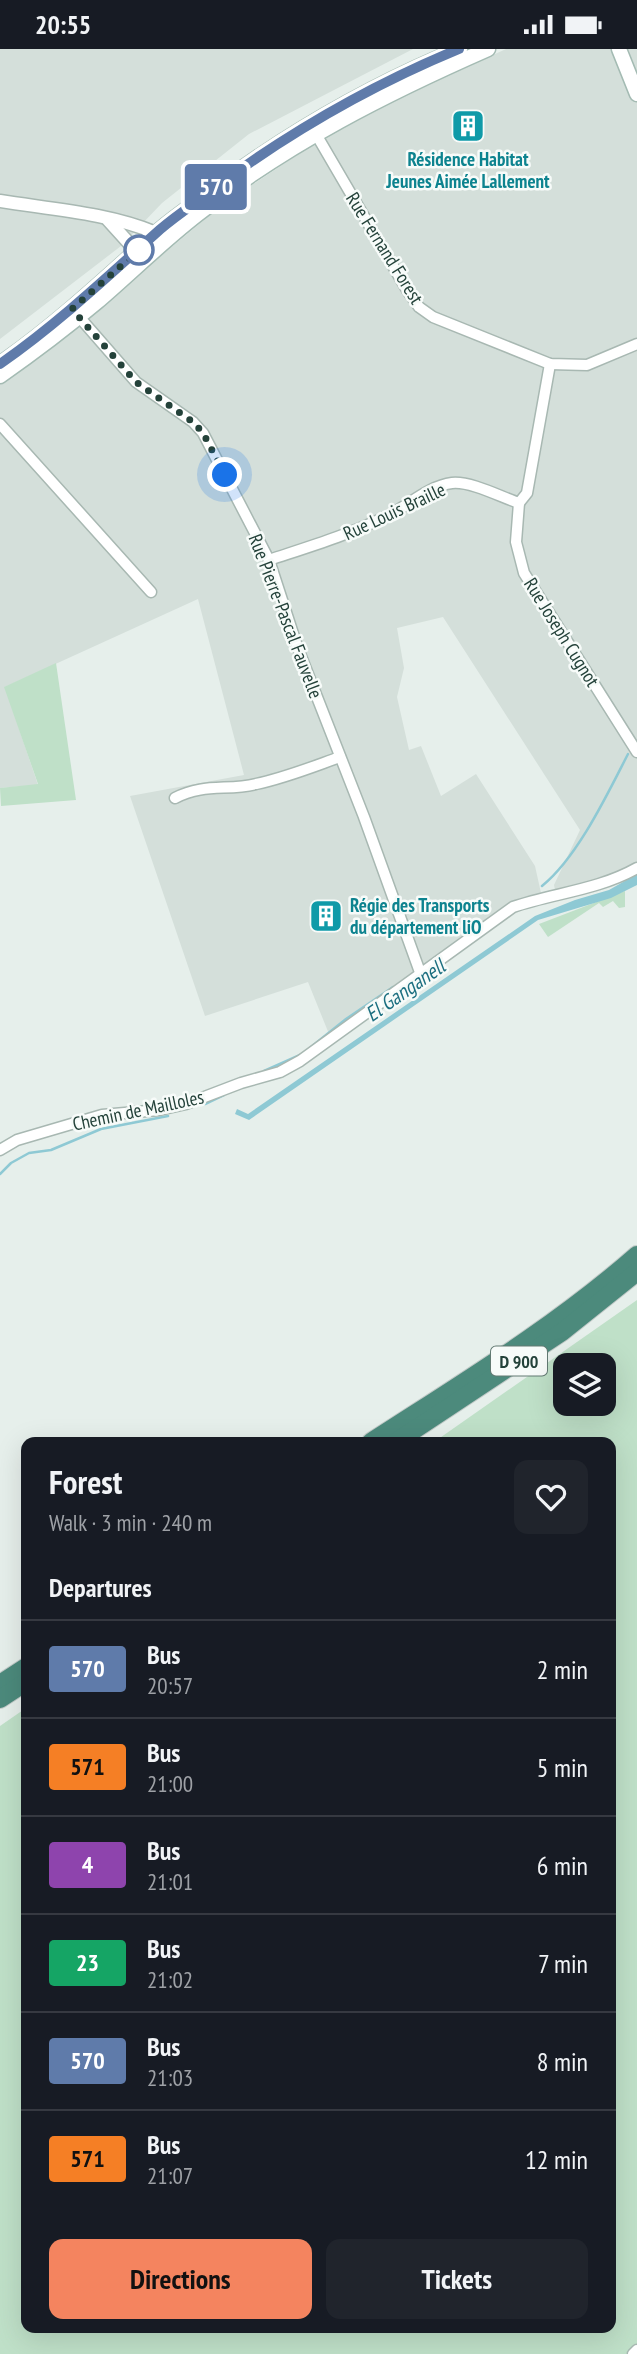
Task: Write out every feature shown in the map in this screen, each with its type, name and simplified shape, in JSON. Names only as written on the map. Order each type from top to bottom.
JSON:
[{"type":"highway","points":[[379,1437],[512,1352],[604,1285],[637,1255]]},
{"type":"highway","name":"D 900","points":[[404,1437],[562,1332],[637,1272]]},
{"type":"highway","points":[[0,1684],[21,1670]]},
{"type":"highway","points":[[0,1699],[21,1685]]},
{"type":"main road","points":[[0,376],[76,313],[230,176],[440,63],[459,49]]},
{"type":"main road","points":[[440,63],[488,49]]},
{"type":"main road","points":[[619,49],[637,94]]},
{"type":"main road","points":[[0,364],[76,313],[137,252],[158,239]]},
{"type":"street","name":"Rue Fernand Forest","points":[[313,129],[419,307],[433,317],[550,364]]},
{"type":"street","points":[[0,201],[144,228],[158,239]]},
{"type":"street","points":[[108,220],[137,252]]},
{"type":"street","name":"Rue Pierre-Pascal Fauvelle","points":[[76,313],[136,382],[193,422],[203,433],[269,560],[297,646],[421,975]]},
{"type":"street","points":[[519,503],[527,493],[550,364],[587,365],[637,344]]},
{"type":"street","points":[[0,423],[151,592]]},
{"type":"street","name":"Rue Louis Braille","points":[[269,560],[342,537],[387,516],[436,488],[452,483],[467,484],[519,503]]},
{"type":"street","name":"Rue Joseph Cugnot","points":[[519,503],[516,542],[524,573],[637,752]]},
{"type":"street","points":[[175,797],[192,789],[253,785],[295,774],[340,757]]},
{"type":"street","name":"Chemin de Mailloles","points":[[0,1150],[17,1140],[102,1115],[186,1104],[241,1083],[280,1072],[300,1061],[513,907],[542,897],[597,887],[637,868]]},
{"type":"street","points":[[633,2354],[637,2350]]},
{"type":"shaded area","points":[[0,49],[413,49],[249,134],[162,203],[121,246],[0,339]]},
{"type":"shaded area","points":[[506,49],[637,49],[637,863],[596,882],[555,890],[554,885],[580,830],[443,617],[397,628],[404,668],[397,697],[409,750],[421,746],[441,796],[476,774],[535,866],[541,893],[510,903],[329,1034],[308,982],[205,1016],[130,796],[244,775],[198,599],[5,687],[38,785],[0,788],[0,382],[76,327],[222,205],[345,123]]},
{"type":"green space","points":[[56,663],[76,800],[1,806],[0,788],[38,784],[4,687]]},
{"type":"green space","points":[[625,891],[625,907],[619,908],[613,901],[603,907],[599,903],[548,937],[539,924]]},
{"type":"green space","points":[[637,1300],[637,2354],[0,2354],[0,1726],[21,1711],[21,2333],[616,2333],[616,1437],[441,1437],[553,1359],[553,1416],[616,1416],[616,1353],[561,1353]]},
{"type":"water","points":[[637,874],[637,885],[611,898],[538,920],[249,1120],[235,1114],[237,1109],[248,1114],[535,916],[609,890]]},
{"type":"waterway","points":[[542,886],[579,843],[628,754]]},
{"type":"waterway","points":[[311,1047],[393,987]]},
{"type":"waterway","points":[[264,1071],[300,1055]]},
{"type":"waterway","points":[[205,1104],[224,1095]]},
{"type":"waterway","name":"El Ganganell","points":[[0,1174],[11,1163],[29,1153],[51,1150],[101,1129],[168,1116]]},
{"type":"bus line","name":"570","points":[[0,364],[76,306],[156,233],[230,176],[341,106],[459,49]]},
{"type":"place","name":"Résidence Habitat Jeunes Aimée Lallement","points":[[468,126]]},
{"type":"place","name":"Régie des Transports du département liO","points":[[326,916]]},
{"type":"route","points":[[139,250],[72,309],[136,382],[193,422],[203,433],[225,475]]}]
